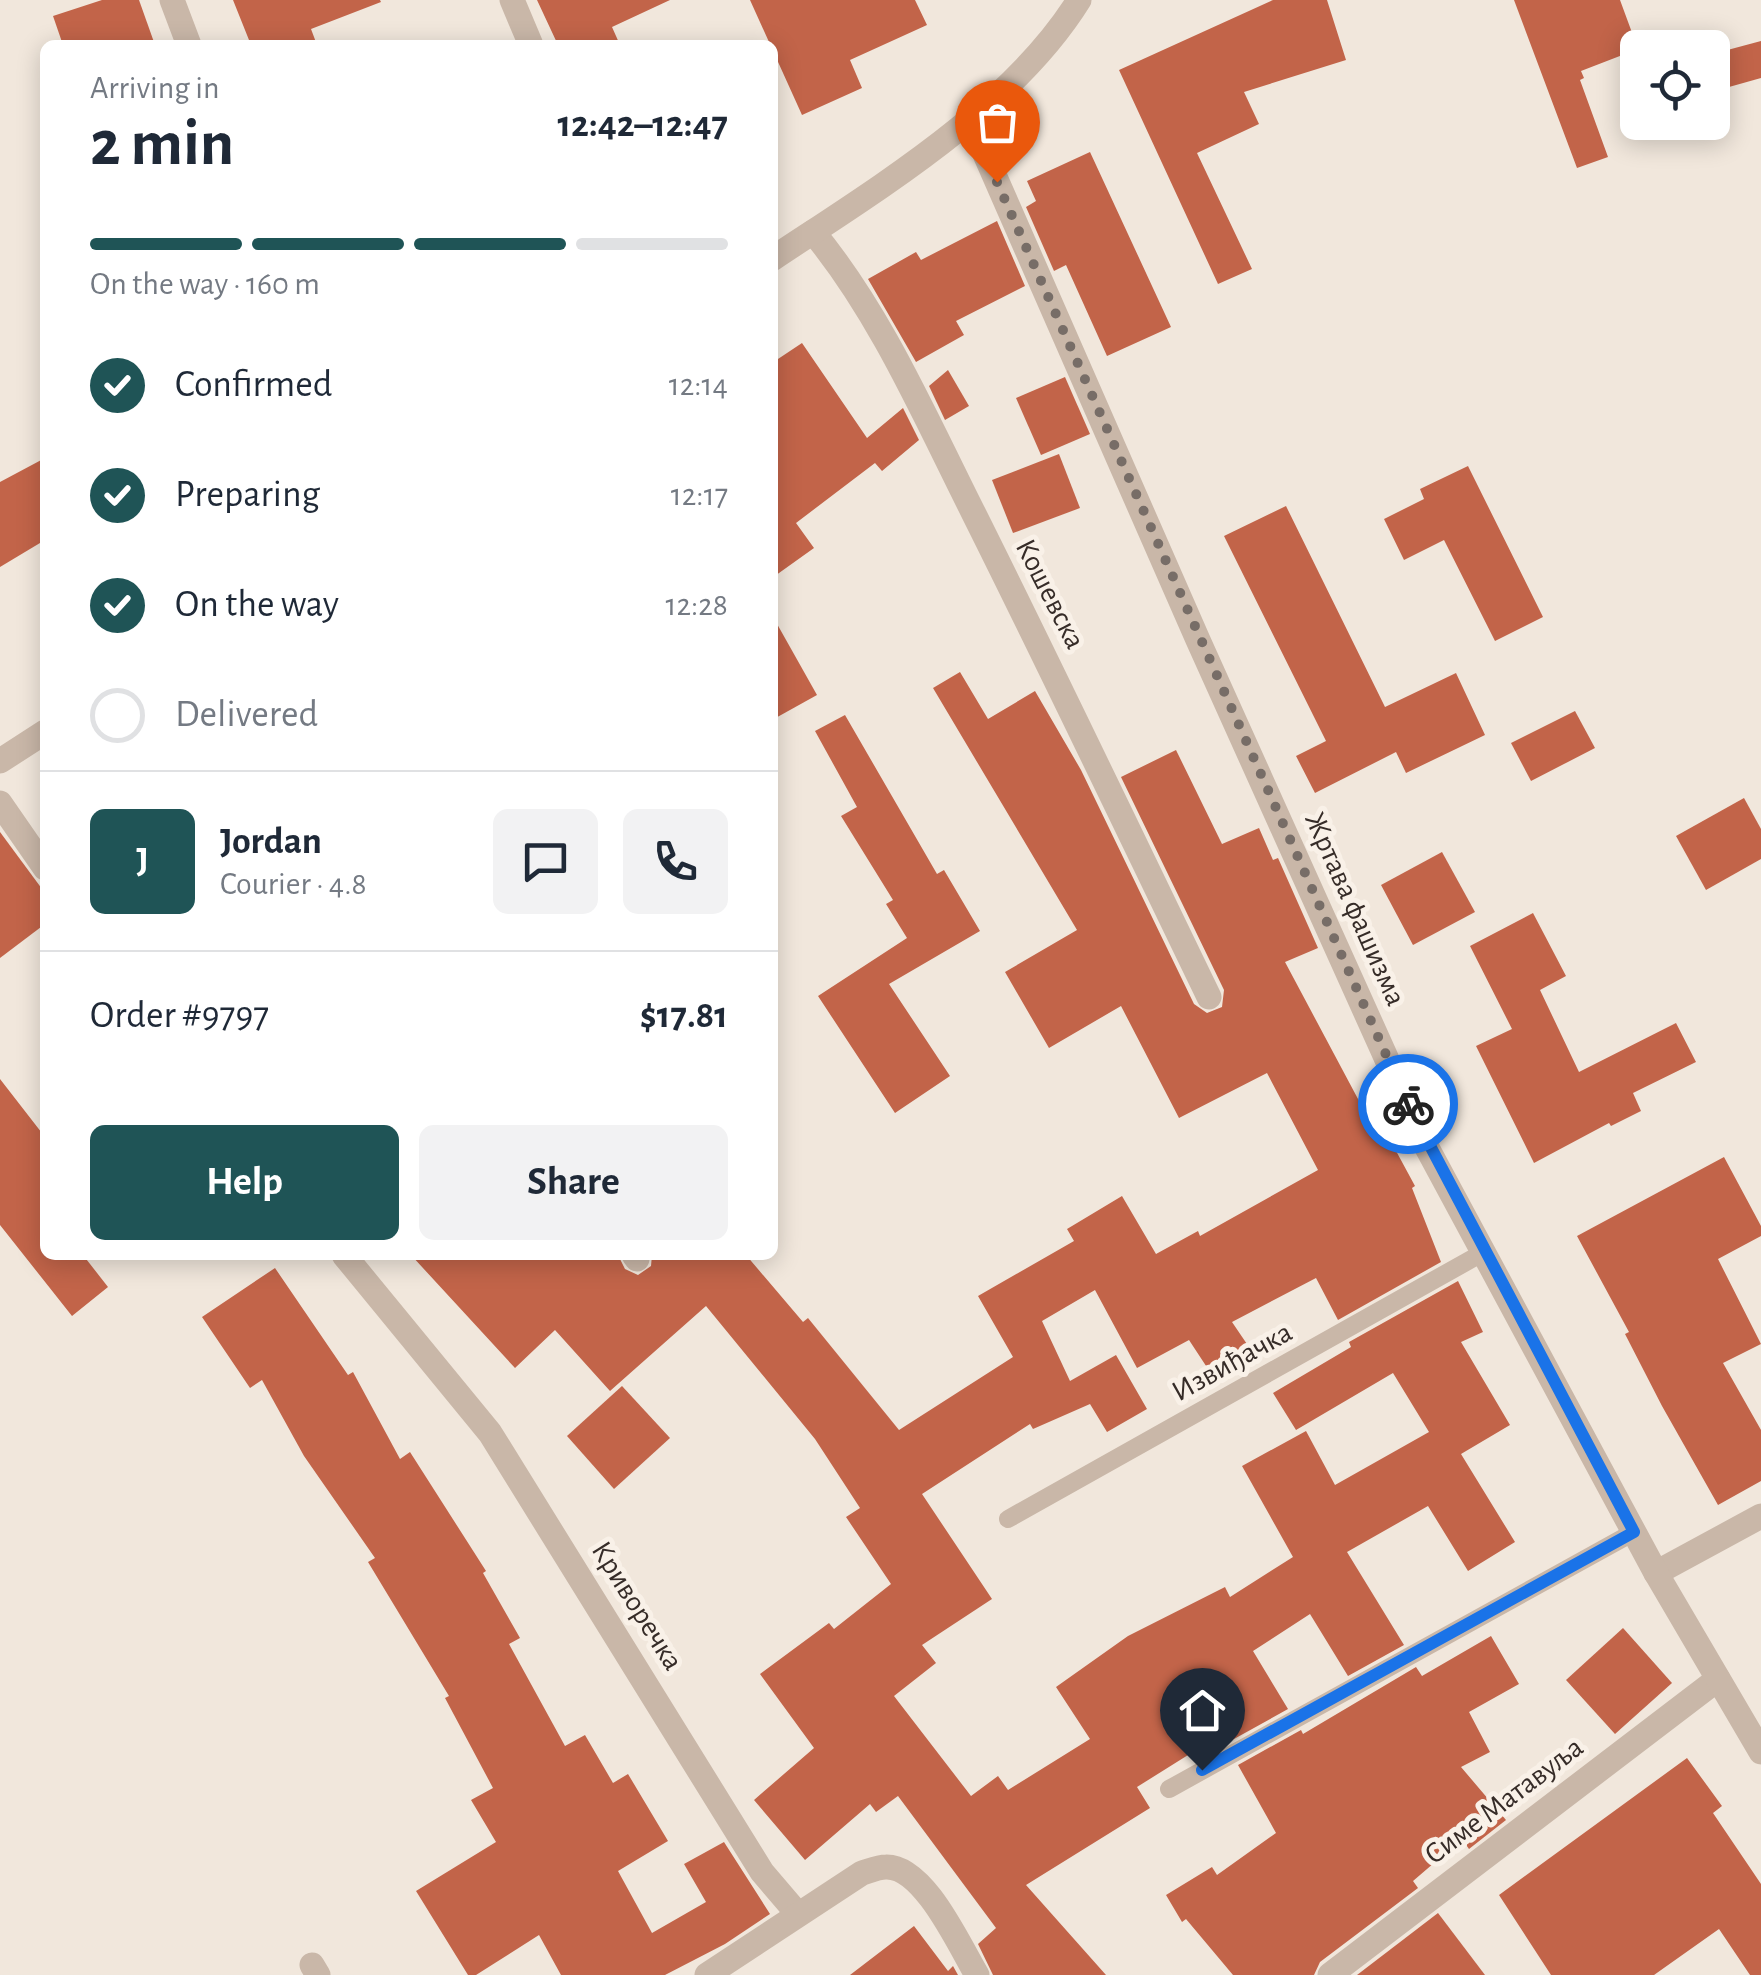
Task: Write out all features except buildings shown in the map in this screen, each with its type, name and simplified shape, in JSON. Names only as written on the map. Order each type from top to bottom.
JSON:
[{"type":"street","points":[[172,0],[187,40]]},
{"type":"street","points":[[512,0],[529,40]]},
{"type":"street","points":[[778,254],[970,120],[1047,40],[1079,0]]},
{"type":"street","points":[[1047,40],[1102,0]]},
{"type":"street","name":"Жртава фашизма","points":[[970,120],[1417,1126],[1656,1573],[1761,1752]]},
{"type":"street","name":"Кошевска","points":[[813,232],[836,259],[906,380],[1070,706],[1209,997]]},
{"type":"street","points":[[0,761],[40,735]]},
{"type":"street","points":[[0,804],[40,861]]},
{"type":"street","name":"Криворечка","points":[[348,1260],[490,1434],[762,1872],[797,1913]]},
{"type":"street","points":[[1656,1573],[1761,1516]]},
{"type":"street","name":"Симе Матавуља","points":[[1330,1975],[1718,1679]]},
{"type":"street","points":[[707,1975],[862,1873],[888,1866],[912,1876],[933,1902],[977,1975]]},
{"type":"lane","name":"Извиђачка","points":[[1008,1520],[1484,1252]]},
{"type":"lane","points":[[1170,1789],[1634,1532]]},
{"type":"way so far","points":[[997,182],[1408,1104]]},
{"type":"route","points":[[1202,1770],[1634,1532],[1408,1104]]}]
